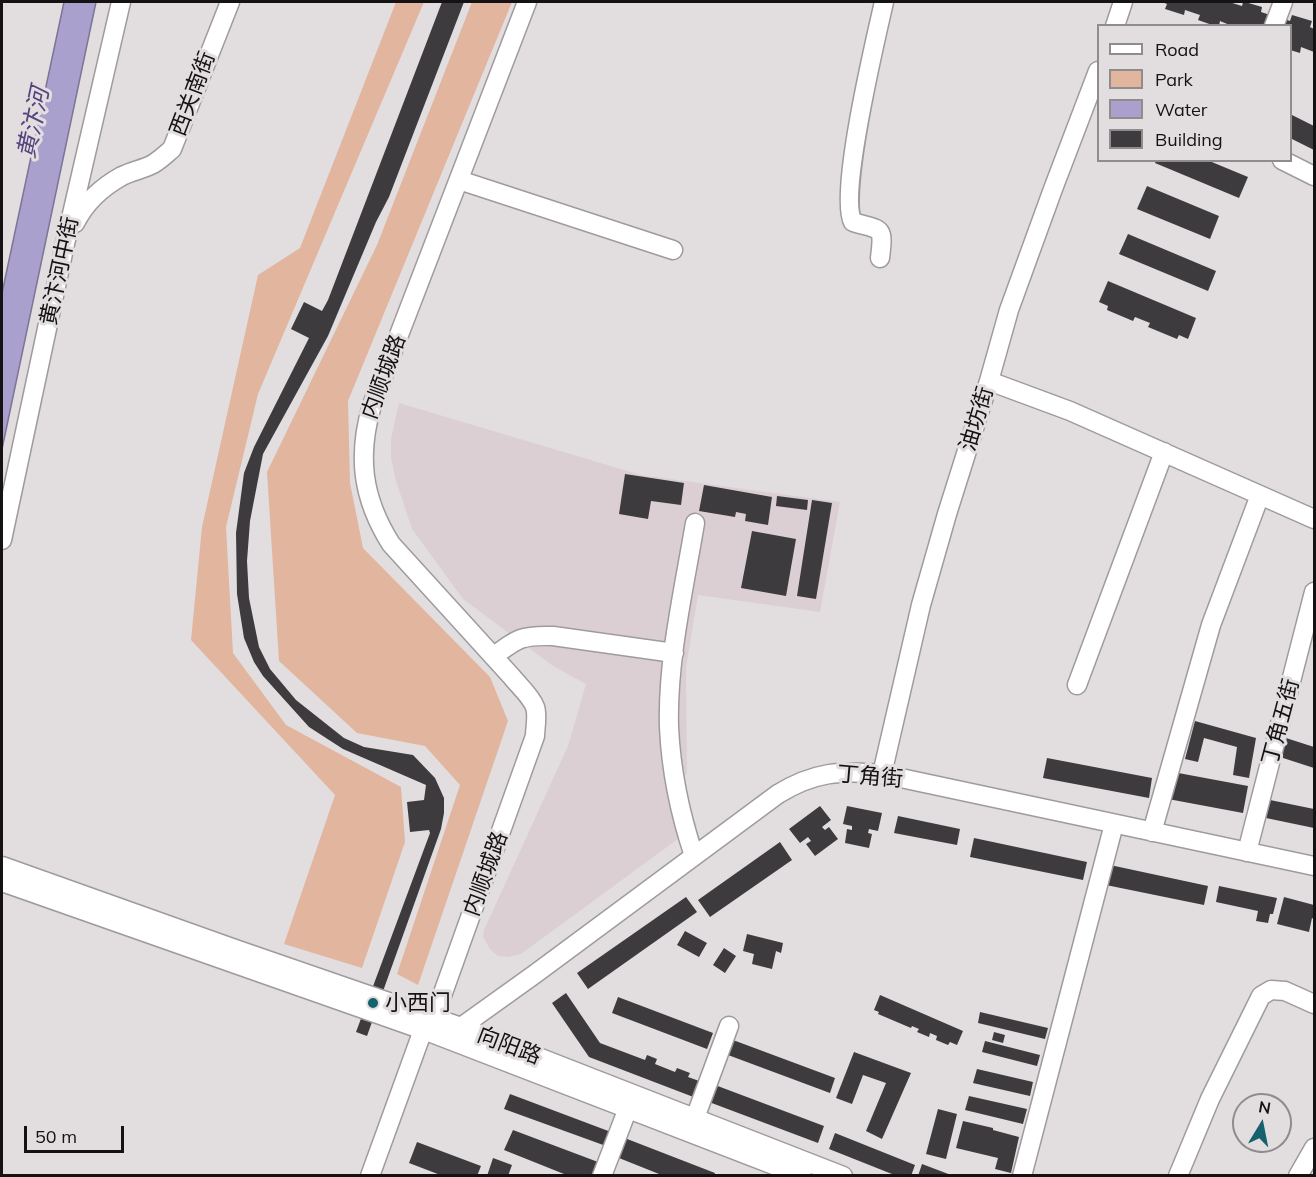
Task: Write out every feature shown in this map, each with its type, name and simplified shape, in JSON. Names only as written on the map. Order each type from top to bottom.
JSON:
[{"type":"street","name":"黄汴河中街","points":[[2,540],[65,244],[121,2]]},
{"type":"street","name":"西关南街","points":[[65,244],[80,213],[89,201],[121,177],[153,164],[172,149],[230,2]]},
{"type":"street","name":"内顺城路","points":[[370,1176],[535,736],[536,714],[530,698],[391,544],[380,527],[367,490],[363,464],[364,438],[372,405],[527,2]]},
{"type":"street","points":[[880,258],[881,231],[853,222],[849,191],[852,162],[873,48],[884,2]]},
{"type":"street","points":[[1116,24],[1123,2]]},
{"type":"street","points":[[1275,24],[1283,2]]},
{"type":"street","name":"油坊街","points":[[882,774],[921,605],[1009,310],[1097,76]]},
{"type":"street","points":[[1286,162],[1314,176]]},
{"type":"street","points":[[459,180],[673,250]]},
{"type":"street","points":[[989,381],[1071,411],[1314,519]]},
{"type":"street","points":[[1077,685],[1164,452]]},
{"type":"street","points":[[1152,832],[1211,625],[1260,495]]},
{"type":"street","points":[[694,856],[678,802],[669,726],[674,652],[695,524]]},
{"type":"street","name":"丁角五街","points":[[1247,852],[1314,592]]},
{"type":"street","points":[[494,656],[517,639],[534,635],[674,652]]},
{"type":"street","name":"丁角街","points":[[460,1027],[536,974],[778,794],[792,786],[828,773],[882,774],[1314,866]]},
{"type":"street","points":[[1022,1176],[1114,824]]},
{"type":"street","name":"向阳路","points":[[2,866],[235,949],[802,1176]]},
{"type":"street","name":"向阳路","points":[[2,882],[426,1025],[460,1027],[843,1176]]},
{"type":"street","points":[[1178,1176],[1210,1099],[1261,996],[1271,990],[1284,991],[1314,1004]]},
{"type":"street","points":[[695,1118],[729,1026]]},
{"type":"street","points":[[602,1176],[628,1108]]},
{"type":"street","points":[[1298,1176],[1314,1148]]},
{"type":"shaded area","points":[[399,403],[641,475],[840,502],[820,612],[698,595],[686,668],[687,774],[681,778],[687,809],[697,825],[521,954],[508,957],[498,956],[490,949],[483,937],[484,930],[568,746],[586,684],[553,666],[463,599],[412,529],[391,458],[391,439]]},
{"type":"green space","points":[[396,2],[424,2],[258,394],[226,527],[233,653],[286,725],[401,787],[405,842],[362,968],[284,944],[335,795],[191,640],[202,527],[258,275],[300,248]]},
{"type":"green space","points":[[472,2],[512,2],[348,401],[350,483],[363,548],[490,677],[508,721],[418,985],[397,974],[460,785],[425,746],[357,733],[279,661],[267,472],[377,245]]},
{"type":"water","points":[[64,2],[96,2],[2,449],[2,293]]},
{"type":"building","points":[[442,2],[464,2],[389,197],[376,222],[328,336],[263,454],[250,521],[247,561],[249,598],[259,647],[270,669],[296,700],[344,738],[364,747],[413,755],[435,778],[444,798],[441,829],[367,1036],[356,1032],[430,833],[429,830],[410,832],[407,802],[424,800],[426,785],[343,749],[309,727],[263,676],[244,638],[237,594],[236,533],[244,473],[254,447],[309,338],[291,329],[304,302],[322,311],[328,300]]},
{"type":"building","points":[[1162,2],[1229,2],[1242,6],[1245,2],[1262,7],[1261,12],[1270,15],[1267,24],[1227,24],[1220,21],[1219,24],[1209,24],[1198,20],[1200,15],[1185,10],[1184,15],[1165,9],[1167,4]]},
{"type":"building","points":[[1292,15],[1312,21],[1310,27],[1314,29],[1314,52],[1301,47],[1300,53],[1292,51],[1292,24],[1280,24],[1282,18],[1290,21]]},
{"type":"building","points":[[1292,115],[1314,126],[1314,150],[1292,139]]},
{"type":"building","points":[[1212,162],[1248,177],[1239,198],[1155,163]]},
{"type":"building","points":[[1147,186],[1219,216],[1210,239],[1137,209]]},
{"type":"building","points":[[1128,234],[1216,271],[1208,291],[1119,254]]},
{"type":"building","points":[[1108,281],[1196,318],[1188,339],[1179,335],[1177,339],[1148,327],[1150,323],[1135,317],[1133,321],[1107,310],[1108,306],[1099,302]]},
{"type":"building","points":[[625,474],[684,483],[681,505],[651,501],[648,519],[619,514]]},
{"type":"building","points":[[704,485],[772,497],[768,525],[745,521],[746,514],[736,512],[735,517],[699,511]]},
{"type":"building","points":[[777,496],[808,500],[807,510],[776,506]]},
{"type":"building","points":[[812,500],[832,503],[816,599],[797,596]]},
{"type":"building","points":[[752,531],[796,539],[786,596],[741,588]]},
{"type":"building","points":[[1195,721],[1256,738],[1249,778],[1233,775],[1237,747],[1204,738],[1198,762],[1185,759]]},
{"type":"building","points":[[1286,738],[1314,747],[1314,768],[1280,757]]},
{"type":"building","points":[[1047,758],[1152,778],[1149,798],[1043,778]]},
{"type":"building","points":[[1173,772],[1248,786],[1243,813],[1168,799]]},
{"type":"building","points":[[1270,800],[1314,809],[1314,828],[1266,818]]},
{"type":"building","points":[[820,806],[831,820],[822,827],[825,830],[829,827],[838,839],[815,856],[806,844],[811,841],[808,837],[800,843],[789,829]]},
{"type":"building","points":[[847,806],[882,813],[878,831],[869,829],[868,833],[872,834],[869,848],[845,843],[847,829],[852,830],[852,826],[843,824]]},
{"type":"building","points":[[898,816],[960,829],[957,845],[894,833]]},
{"type":"building","points":[[974,838],[1087,862],[1083,880],[970,857]]},
{"type":"building","points":[[780,842],[792,860],[710,917],[698,900]]},
{"type":"building","points":[[1110,865],[1208,886],[1204,905],[1106,885]]},
{"type":"building","points":[[1219,886],[1277,898],[1268,923],[1256,921],[1258,911],[1216,902]]},
{"type":"building","points":[[686,897],[697,912],[588,989],[577,973]]},
{"type":"building","points":[[1284,897],[1314,905],[1314,919],[1312,918],[1309,932],[1277,924]]},
{"type":"building","points":[[685,931],[707,943],[699,957],[677,945]]},
{"type":"building","points":[[747,934],[783,943],[781,953],[776,951],[772,969],[752,964],[754,954],[743,951]]},
{"type":"building","points":[[724,948],[736,956],[725,973],[713,965]]},
{"type":"building","points":[[566,993],[600,1043],[645,1060],[647,1055],[657,1059],[655,1064],[675,1072],[677,1068],[690,1073],[688,1077],[702,1082],[696,1098],[589,1057],[552,1003]]},
{"type":"building","points":[[880,995],[963,1031],[957,1045],[950,1042],[948,1045],[936,1040],[937,1036],[930,1033],[929,1037],[917,1032],[919,1029],[912,1026],[911,1028],[878,1014],[879,1012],[874,1010]]},
{"type":"building","points":[[618,997],[713,1033],[707,1049],[612,1013]]},
{"type":"building","points":[[980,1012],[1048,1028],[1045,1039],[978,1023]]},
{"type":"building","points":[[994,1032],[1005,1035],[1003,1043],[992,1040]]},
{"type":"building","points":[[733,1040],[835,1078],[830,1093],[728,1055]]},
{"type":"building","points":[[985,1041],[1040,1055],[1037,1066],[982,1052]]},
{"type":"building","points":[[854,1052],[911,1073],[882,1139],[866,1131],[886,1083],[863,1075],[852,1104],[836,1098]]},
{"type":"building","points":[[977,1069],[1033,1082],[1030,1096],[973,1083]]},
{"type":"building","points":[[715,1085],[824,1126],[818,1143],[709,1102]]},
{"type":"building","points":[[510,1094],[611,1132],[606,1146],[504,1109]]},
{"type":"building","points":[[969,1096],[1027,1109],[1023,1124],[965,1110]]},
{"type":"building","points":[[938,1109],[957,1114],[946,1159],[926,1154]]},
{"type":"building","points":[[963,1121],[1019,1137],[1011,1173],[995,1169],[998,1158],[956,1148]]},
{"type":"building","points":[[513,1130],[598,1162],[593,1176],[569,1176],[504,1150]]},
{"type":"building","points":[[835,1133],[915,1165],[911,1176],[897,1176],[829,1149]]},
{"type":"building","points":[[622,1137],[715,1173],[714,1176],[664,1176],[614,1156]]},
{"type":"building","points":[[417,1142],[481,1166],[477,1176],[443,1176],[409,1163]]},
{"type":"building","points":[[493,1158],[512,1165],[508,1176],[487,1176]]},
{"type":"building","points":[[922,1164],[951,1175],[951,1176],[918,1176]]},
{"type":"place","name":"小西门","points":[[373,1003]]},
{"type":"water label","name":"黄汴河","points":[[34,123]]}]
